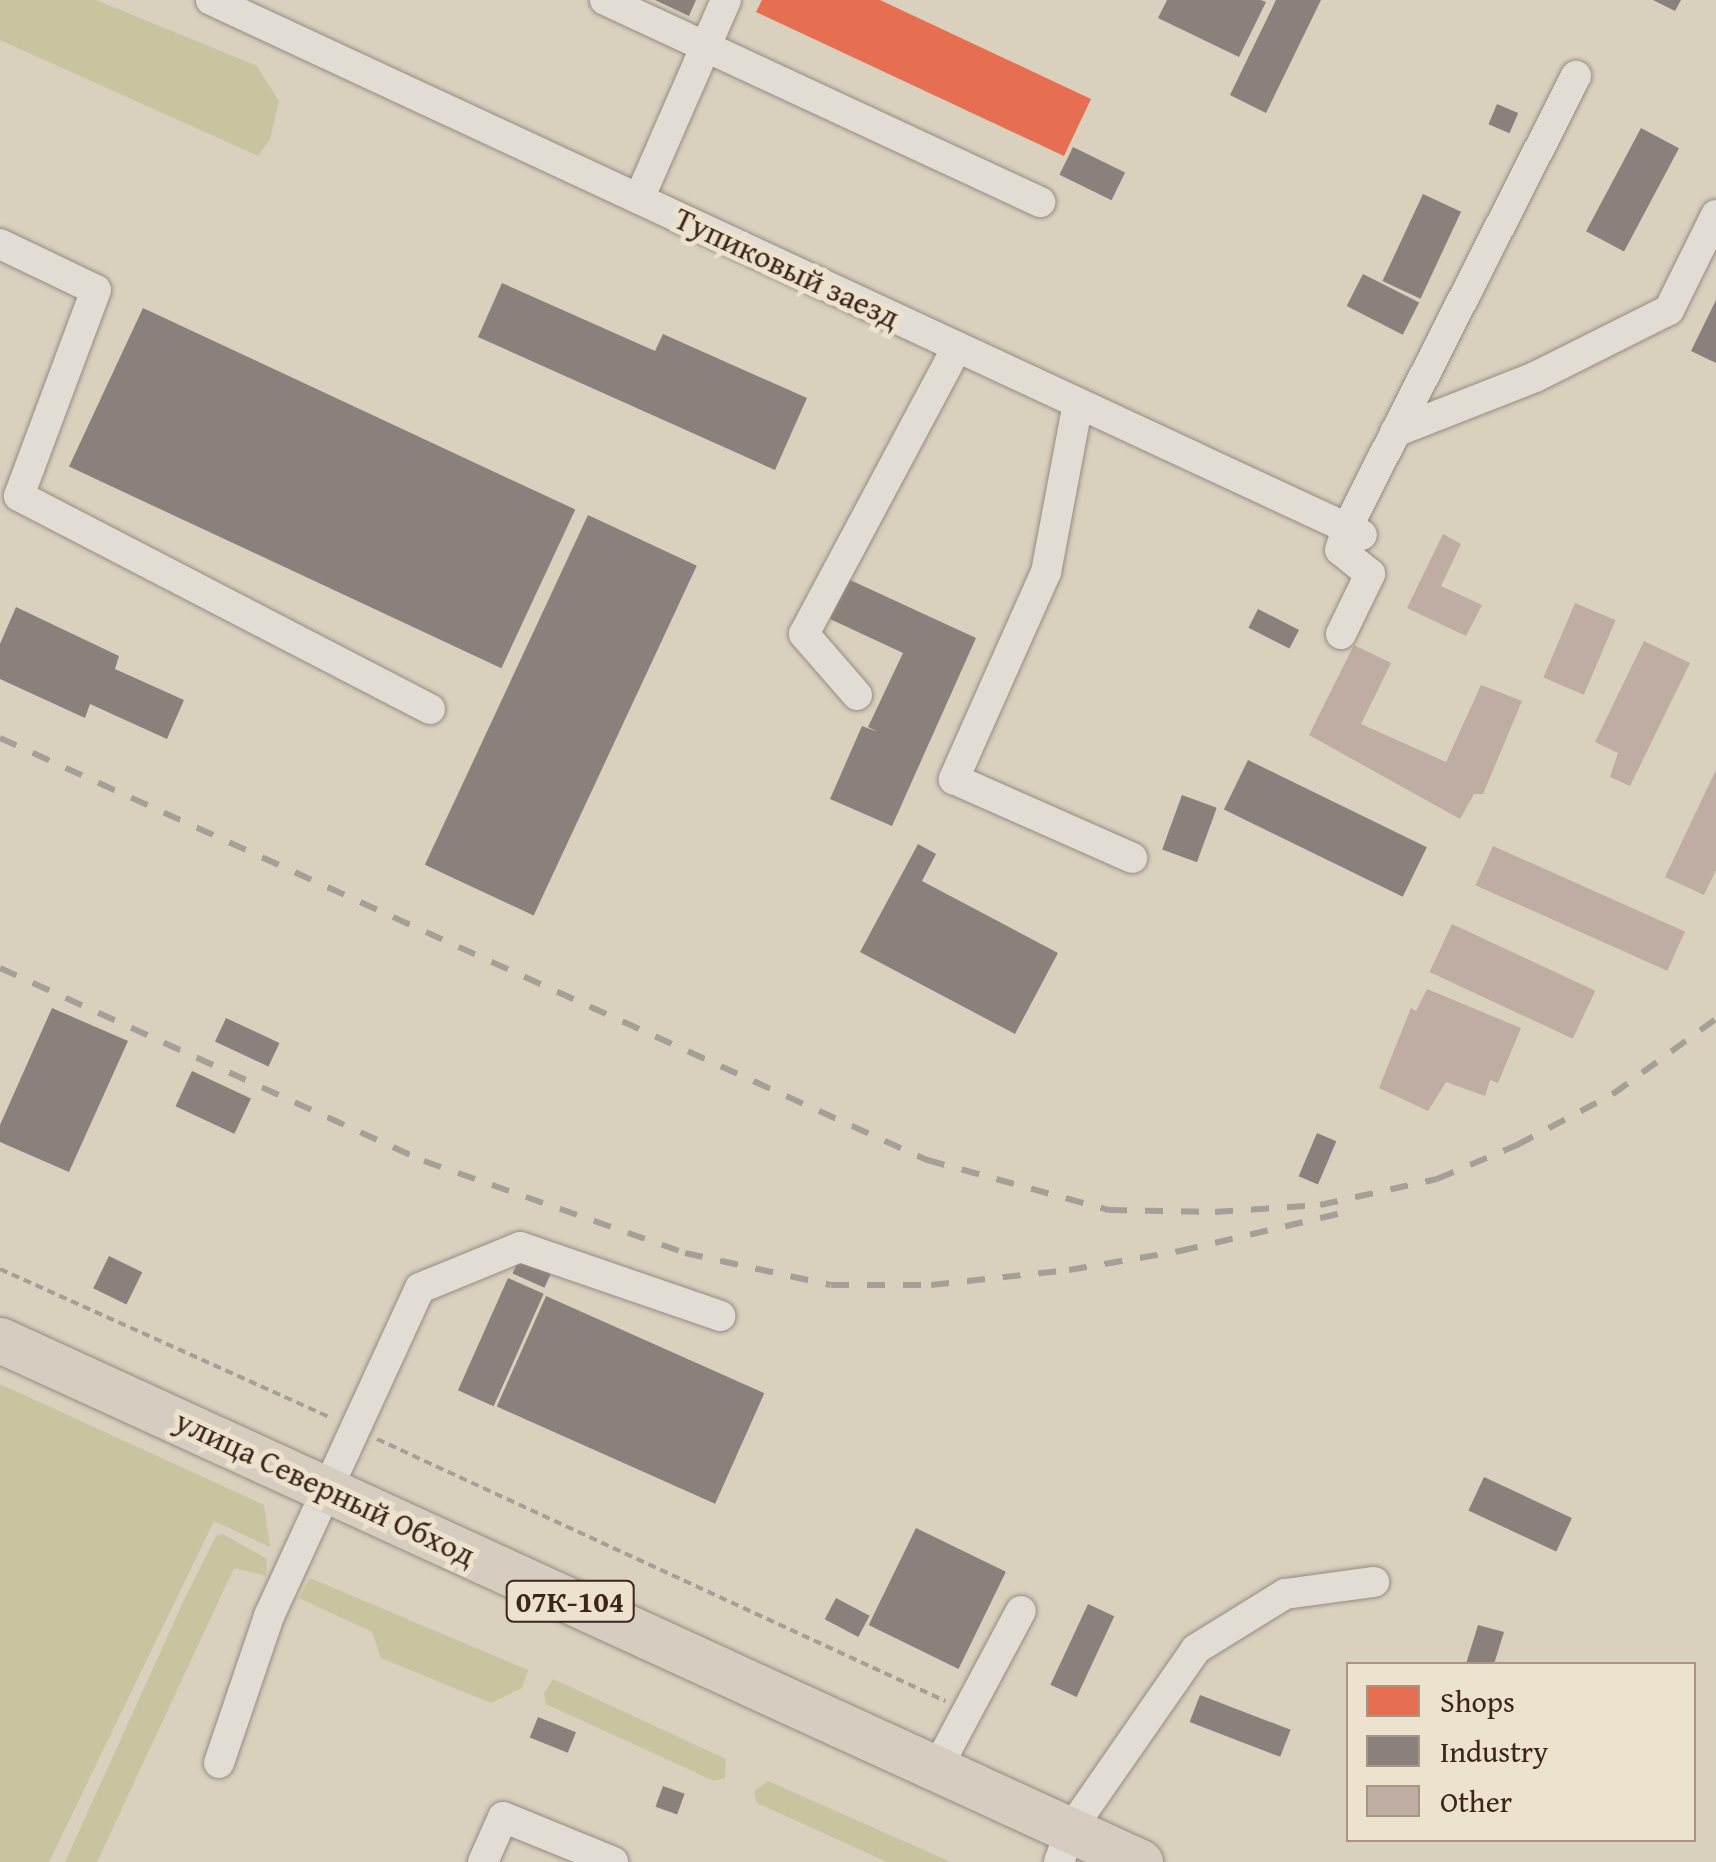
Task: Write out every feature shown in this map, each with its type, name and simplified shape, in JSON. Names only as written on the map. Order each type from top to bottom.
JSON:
[{"type":"highway","name":"улица Северный Обход","points":[[0,1340],[938,1768],[1065,1846],[1140,1862]]},
{"type":"street","name":"Тупиковый заезд","points":[[211,0],[1355,532]]},
{"type":"street","points":[[605,0],[1040,202]]},
{"type":"street","points":[[640,199],[726,0]]},
{"type":"street","points":[[1342,634],[1370,574],[1340,550],[1355,532],[1395,432],[1576,76]]},
{"type":"street","points":[[1395,432],[1535,377],[1669,310],[1716,214]]},
{"type":"street","points":[[0,244],[96,290],[19,496],[430,709]]},
{"type":"street","points":[[857,695],[804,634],[956,347]]},
{"type":"street","points":[[1078,403],[1046,572],[954,779],[1132,858]]},
{"type":"street","points":[[219,1763],[269,1616],[420,1288],[520,1246],[720,1316]]},
{"type":"street","points":[[1065,1846],[1196,1649],[1285,1594],[1374,1582]]},
{"type":"street","points":[[938,1768],[1021,1611]]},
{"type":"street","points":[[482,1862],[504,1818],[613,1862]]},
{"type":"path","points":[[0,1269],[968,1712]]},
{"type":"shaded area","points":[[0,0],[96,0],[257,66],[279,101],[270,139],[258,156],[0,40]]},
{"type":"shaded area","points":[[0,1384],[264,1505],[270,1547],[214,1521],[49,1862],[0,1862]]},
{"type":"shaded area","points":[[223,1534],[267,1559],[266,1576],[234,1568],[97,1862],[65,1862],[184,1600],[216,1536]]},
{"type":"shaded area","points":[[310,1578],[528,1670],[522,1688],[491,1703],[381,1658],[372,1632],[299,1598]]},
{"type":"shaded area","points":[[553,1679],[726,1759],[725,1778],[714,1781],[546,1704],[544,1693]]},
{"type":"shaded area","points":[[768,1781],[951,1862],[887,1862],[757,1803],[754,1791]]},
{"type":"building: Shops","points":[[762,0],[880,0],[1091,99],[1064,156],[756,12]]},
{"type":"building: Industry","points":[[655,0],[696,0],[689,16]]},
{"type":"building: Industry","points":[[1167,0],[1266,2],[1239,57],[1158,18]]},
{"type":"building: Industry","points":[[1276,0],[1321,0],[1266,113],[1230,95]]},
{"type":"building: Industry","points":[[1653,0],[1681,0],[1675,11]]},
{"type":"building: Industry","points":[[1497,104],[1518,113],[1510,133],[1488,124]]},
{"type":"building: Industry","points":[[1641,128],[1679,148],[1624,251],[1586,231]]},
{"type":"building: Industry","points":[[1073,147],[1125,172],[1112,200],[1059,175]]},
{"type":"building: Industry","points":[[1423,194],[1461,212],[1420,299],[1382,281]]},
{"type":"building: Industry","points":[[1363,274],[1419,303],[1403,335],[1347,306]]},
{"type":"building: Industry","points":[[502,283],[655,351],[663,334],[807,398],[775,470],[478,337]]},
{"type":"building: Industry","points":[[1716,300],[1716,363],[1691,351]]},
{"type":"building: Industry","points":[[143,308],[575,510],[501,668],[69,467]]},
{"type":"building: Industry","points":[[588,515],[697,566],[534,916],[425,865]]},
{"type":"building: Industry","points":[[848,579],[976,638],[892,826],[830,799],[862,726],[878,732],[868,727],[903,653],[830,619]]},
{"type":"building: Industry","points":[[16,607],[119,656],[115,669],[184,700],[167,739],[90,704],[85,718],[0,679],[0,644]]},
{"type":"building: Industry","points":[[1258,609],[1299,630],[1289,649],[1248,628]]},
{"type":"building: Industry","points":[[1248,760],[1427,847],[1403,897],[1224,809]]},
{"type":"building: Industry","points":[[1182,795],[1217,808],[1197,862],[1162,850]]},
{"type":"building: Industry","points":[[918,844],[936,854],[922,881],[1058,953],[1015,1034],[860,952]]},
{"type":"building: Industry","points":[[52,1008],[128,1041],[69,1172],[0,1142],[0,1125]]},
{"type":"building: Industry","points":[[226,1018],[279,1043],[268,1066],[215,1042]]},
{"type":"building: Industry","points":[[192,1071],[251,1098],[234,1134],[176,1106]]},
{"type":"building: Industry","points":[[1317,1133],[1336,1141],[1318,1184],[1299,1176]]},
{"type":"building: Industry","points":[[109,1256],[142,1272],[126,1305],[93,1288]]},
{"type":"building: Industry","points":[[519,1259],[551,1273],[544,1288],[512,1274]]},
{"type":"building: Industry","points":[[508,1278],[544,1294],[494,1406],[458,1390]]},
{"type":"building: Industry","points":[[546,1296],[764,1393],[715,1504],[497,1407]]},
{"type":"building: Industry","points":[[1484,1477],[1572,1518],[1556,1552],[1468,1511]]},
{"type":"building: Industry","points":[[916,1528],[1006,1572],[959,1669],[869,1625]]},
{"type":"building: Industry","points":[[836,1598],[870,1616],[858,1637],[825,1619]]},
{"type":"building: Industry","points":[[1088,1604],[1114,1616],[1077,1697],[1050,1685]]},
{"type":"building: Industry","points":[[1478,1625],[1504,1632],[1495,1662],[1467,1662]]},
{"type":"building: Industry","points":[[1200,1695],[1291,1730],[1280,1757],[1190,1722]]},
{"type":"building: Industry","points":[[538,1717],[576,1732],[568,1753],[530,1737]]},
{"type":"building: Industry","points":[[663,1786],[685,1794],[677,1815],[655,1807]]},
{"type":"building: Other","points":[[1443,534],[1461,544],[1441,586],[1482,605],[1466,636],[1407,608]]},
{"type":"building: Other","points":[[1575,603],[1616,620],[1584,695],[1543,678]]},
{"type":"building: Other","points":[[1644,641],[1690,663],[1630,786],[1610,777],[1618,753],[1595,742]]},
{"type":"building: Other","points":[[1354,645],[1391,663],[1361,724],[1446,762],[1481,685],[1522,701],[1483,794],[1474,794],[1460,819],[1309,735]]},
{"type":"building: Other","points":[[1716,770],[1716,870],[1704,895],[1665,877]]},
{"type":"building: Other","points":[[1493,846],[1685,931],[1667,971],[1476,885]]},
{"type":"building: Other","points":[[1452,924],[1595,991],[1573,1039],[1430,972]]},
{"type":"building: Other","points":[[1427,989],[1521,1028],[1498,1083],[1490,1080],[1485,1096],[1446,1082],[1428,1111],[1379,1088],[1411,1008],[1416,1011]]},
{"type":"railway","points":[[0,738],[927,1160],[1109,1210],[1215,1212],[1320,1205],[1437,1179],[1517,1145],[1613,1094],[1716,1019]]},
{"type":"railway","points":[[0,968],[424,1161],[685,1253],[831,1285],[931,1285],[1069,1270],[1180,1251],[1338,1214]]}]
